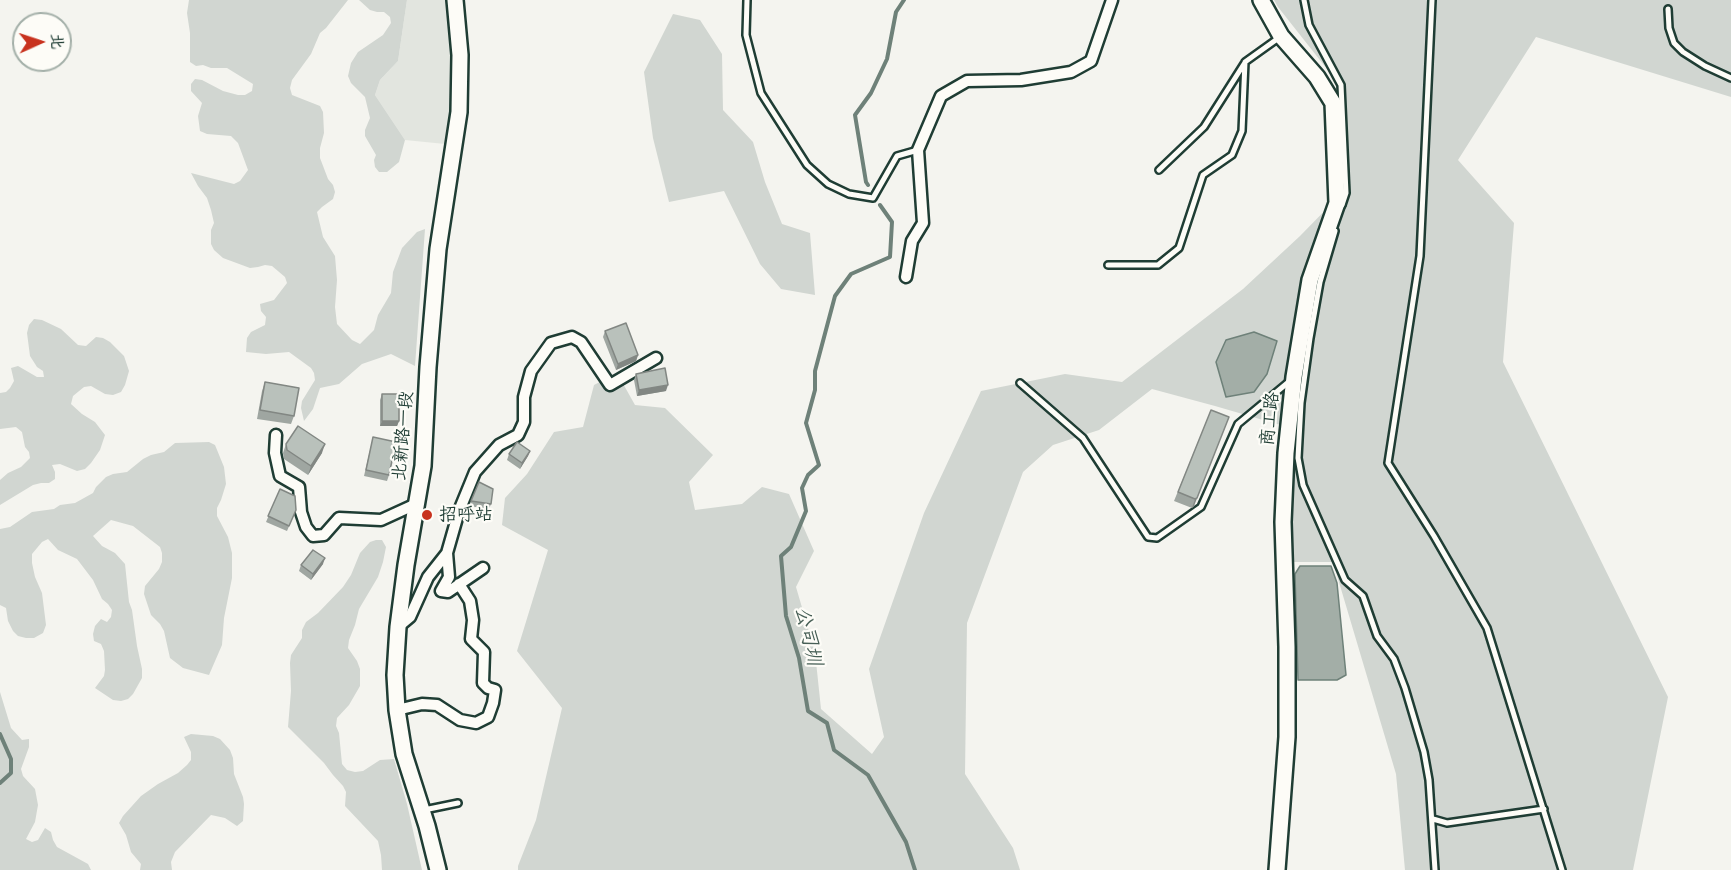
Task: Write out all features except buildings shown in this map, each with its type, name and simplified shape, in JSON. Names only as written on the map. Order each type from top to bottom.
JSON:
[{"type":"street","name":"北新路一段","points":[[438,870],[404,754],[397,710],[395,675],[405,565],[423,466],[428,367],[438,249],[459,112],[460,55],[455,0]]},
{"type":"street","points":[[906,277],[912,241],[923,223],[918,150],[941,96],[966,81],[1021,81],[1071,72],[1090,61],[1112,0]]},
{"type":"street","name":"商工路","points":[[1261,0],[1281,36],[1317,77],[1333,103],[1337,203],[1310,280],[1294,377],[1286,453],[1284,522],[1287,737],[1277,870]]},
{"type":"street","points":[[483,568],[448,592],[441,591],[448,577],[447,553],[459,511],[475,472],[499,445],[518,435],[524,423],[524,397],[531,371],[551,343],[572,337],[581,342],[610,385],[656,358]]},
{"type":"street","points":[[276,435],[275,453],[280,476],[298,488],[301,512],[306,527],[313,536],[324,535],[339,518],[381,520],[416,504]]},
{"type":"street","points":[[398,627],[410,617],[428,577],[447,553]]},
{"type":"street","points":[[397,710],[422,704],[436,705],[460,720],[468,722],[476,723],[488,717],[495,690],[488,688],[483,682],[484,652],[471,639],[470,601],[459,584]]},
{"type":"lane","points":[[747,0],[746,35],[761,93],[807,165],[828,184],[849,194],[873,198],[897,156],[918,150]]},
{"type":"lane","points":[[1304,0],[1309,25],[1341,85],[1346,193],[1320,282],[1301,403],[1298,458],[1303,485],[1345,580],[1363,596],[1377,636],[1395,659],[1405,688],[1424,752],[1429,780],[1436,870]]},
{"type":"lane","points":[[1432,0],[1420,256],[1388,463],[1434,536],[1487,628],[1562,870]]},
{"type":"lane","points":[[1668,9],[1669,28],[1678,48],[1705,66],[1731,78]]},
{"type":"lane","points":[[1159,170],[1204,126],[1245,63],[1281,36]]},
{"type":"lane","points":[[1108,265],[1158,265],[1179,248],[1203,174],[1232,155],[1242,131],[1245,63]]},
{"type":"lane","points":[[1020,383],[1083,438],[1148,537],[1157,538],[1201,507],[1238,424],[1294,377]]},
{"type":"lane","points":[[422,810],[458,803]]},
{"type":"lane","points":[[1433,819],[1447,823],[1544,809]]},
{"type":"shaded area","points":[[189,0],[348,0],[320,33],[311,54],[292,80],[290,88],[292,95],[320,106],[323,112],[324,133],[320,158],[335,192],[333,199],[317,212],[323,237],[335,256],[337,324],[352,340],[360,344],[374,330],[378,315],[391,293],[393,272],[402,248],[417,232],[425,229],[415,366],[391,354],[362,364],[339,384],[320,388],[313,409],[304,421],[302,401],[315,380],[311,368],[289,352],[266,354],[246,352],[247,338],[251,332],[265,325],[266,317],[261,311],[260,304],[274,300],[287,283],[285,277],[272,266],[250,268],[223,258],[214,250],[211,244],[211,230],[214,223],[211,210],[207,198],[191,173],[234,184],[240,181],[248,170],[238,143],[231,136],[207,134],[200,131],[198,116],[202,103],[191,91],[191,84],[195,79],[202,80],[223,91],[245,95],[252,91],[253,84],[227,68],[196,66],[190,62],[187,13]]},
{"type":"shaded area","points":[[359,0],[407,0],[398,61],[380,80],[375,95],[405,140],[399,162],[387,172],[379,172],[375,167],[376,155],[365,136],[370,118],[365,97],[351,83],[348,76],[351,63],[358,52],[383,35],[391,23],[390,17],[384,12],[370,10]]},
{"type":"shaded area","points":[[407,0],[459,0],[455,145],[405,140],[375,95],[380,80],[398,61]]},
{"type":"shaded area","points":[[1274,0],[1731,0],[1731,97],[1536,37],[1458,160],[1514,223],[1503,362],[1668,697],[1633,870],[1405,870],[1396,774],[1333,562],[1290,562],[1296,429],[1317,282],[1345,193],[1338,83]]},
{"type":"shaded area","points":[[673,14],[700,20],[722,54],[723,110],[753,142],[765,182],[782,224],[810,233],[815,295],[781,289],[760,264],[724,191],[669,202],[653,138],[644,72]]},
{"type":"shaded area","points":[[1342,193],[1313,281],[1294,429],[1152,389],[1099,430],[1053,445],[1023,472],[967,623],[965,774],[1013,848],[1020,870],[518,870],[536,820],[562,708],[517,651],[548,550],[502,525],[505,498],[527,474],[554,432],[583,427],[594,385],[617,373],[635,405],[665,408],[713,455],[689,482],[695,510],[742,504],[762,487],[789,494],[814,551],[796,587],[815,652],[821,709],[872,754],[884,737],[869,669],[924,513],[981,391],[1065,374],[1122,382],[1243,289]]},
{"type":"shaded area","points":[[34,319],[42,320],[61,329],[78,345],[86,346],[96,337],[103,338],[124,356],[129,371],[121,392],[113,395],[105,394],[91,386],[84,387],[73,396],[71,404],[95,422],[105,435],[100,450],[91,463],[85,469],[77,471],[60,464],[52,465],[55,479],[49,483],[33,485],[0,505],[0,480],[21,467],[30,458],[22,432],[16,427],[0,429],[0,393],[6,392],[14,381],[11,368],[18,366],[37,377],[44,377],[43,371],[37,367],[30,356],[27,333]]},
{"type":"shaded area","points":[[1254,332],[1277,341],[1267,374],[1254,392],[1226,397],[1216,362],[1226,340]]},
{"type":"shaded area","points":[[209,442],[215,445],[224,467],[226,484],[217,508],[217,516],[228,537],[232,553],[232,578],[224,618],[222,645],[209,675],[183,668],[170,658],[164,631],[151,615],[144,594],[145,586],[162,562],[160,547],[133,526],[111,520],[93,536],[125,564],[129,602],[142,669],[142,678],[133,694],[128,699],[113,700],[95,688],[104,676],[105,670],[104,651],[101,644],[94,641],[93,634],[95,626],[101,619],[107,622],[111,617],[112,610],[102,599],[93,580],[77,559],[58,550],[48,539],[42,542],[32,554],[32,563],[42,593],[46,625],[43,633],[34,638],[18,636],[8,621],[6,608],[0,605],[0,529],[10,527],[32,512],[75,503],[93,493],[106,477],[127,472],[143,459],[164,452],[175,443]]},
{"type":"shaded area","points":[[382,540],[386,547],[383,562],[378,577],[359,609],[348,648],[360,669],[360,686],[349,705],[337,718],[336,726],[339,733],[342,764],[347,770],[363,771],[380,760],[394,759],[422,870],[382,870],[378,841],[345,806],[346,792],[343,786],[288,727],[291,655],[302,638],[302,630],[306,622],[343,587],[360,553],[370,542]]},
{"type":"shaded area","points":[[1300,566],[1331,566],[1337,583],[1346,675],[1337,680],[1298,680],[1295,574]]},
{"type":"shaded area","points":[[0,692],[11,728],[22,740],[29,739],[29,747],[21,769],[23,776],[35,789],[38,805],[35,822],[26,839],[32,842],[38,840],[45,828],[51,832],[57,847],[88,864],[91,870],[0,870]]},
{"type":"shaded area","points":[[191,734],[213,736],[220,739],[230,750],[234,774],[243,797],[243,821],[237,826],[225,818],[211,815],[175,852],[171,862],[172,870],[140,870],[141,864],[131,852],[126,835],[119,823],[141,796],[187,765],[191,760],[191,752],[184,737]]},
{"type":"waterway","name":"公司圳","points":[[868,185],[855,115],[871,93],[887,59],[896,12],[904,0]]},
{"type":"waterway","name":"公司圳","points":[[880,205],[892,222],[890,257],[851,274],[835,296],[815,371],[815,390],[806,423],[819,465],[808,475],[802,488],[806,511],[791,547],[781,556],[786,616],[799,658],[808,711],[827,723],[834,750],[868,775],[906,842],[915,870]]},
{"type":"waterway","name":"公司圳","points":[[0,734],[11,759],[11,773],[0,783]]},
{"type":"place","name":"招呼站","points":[[427,515]]}]
